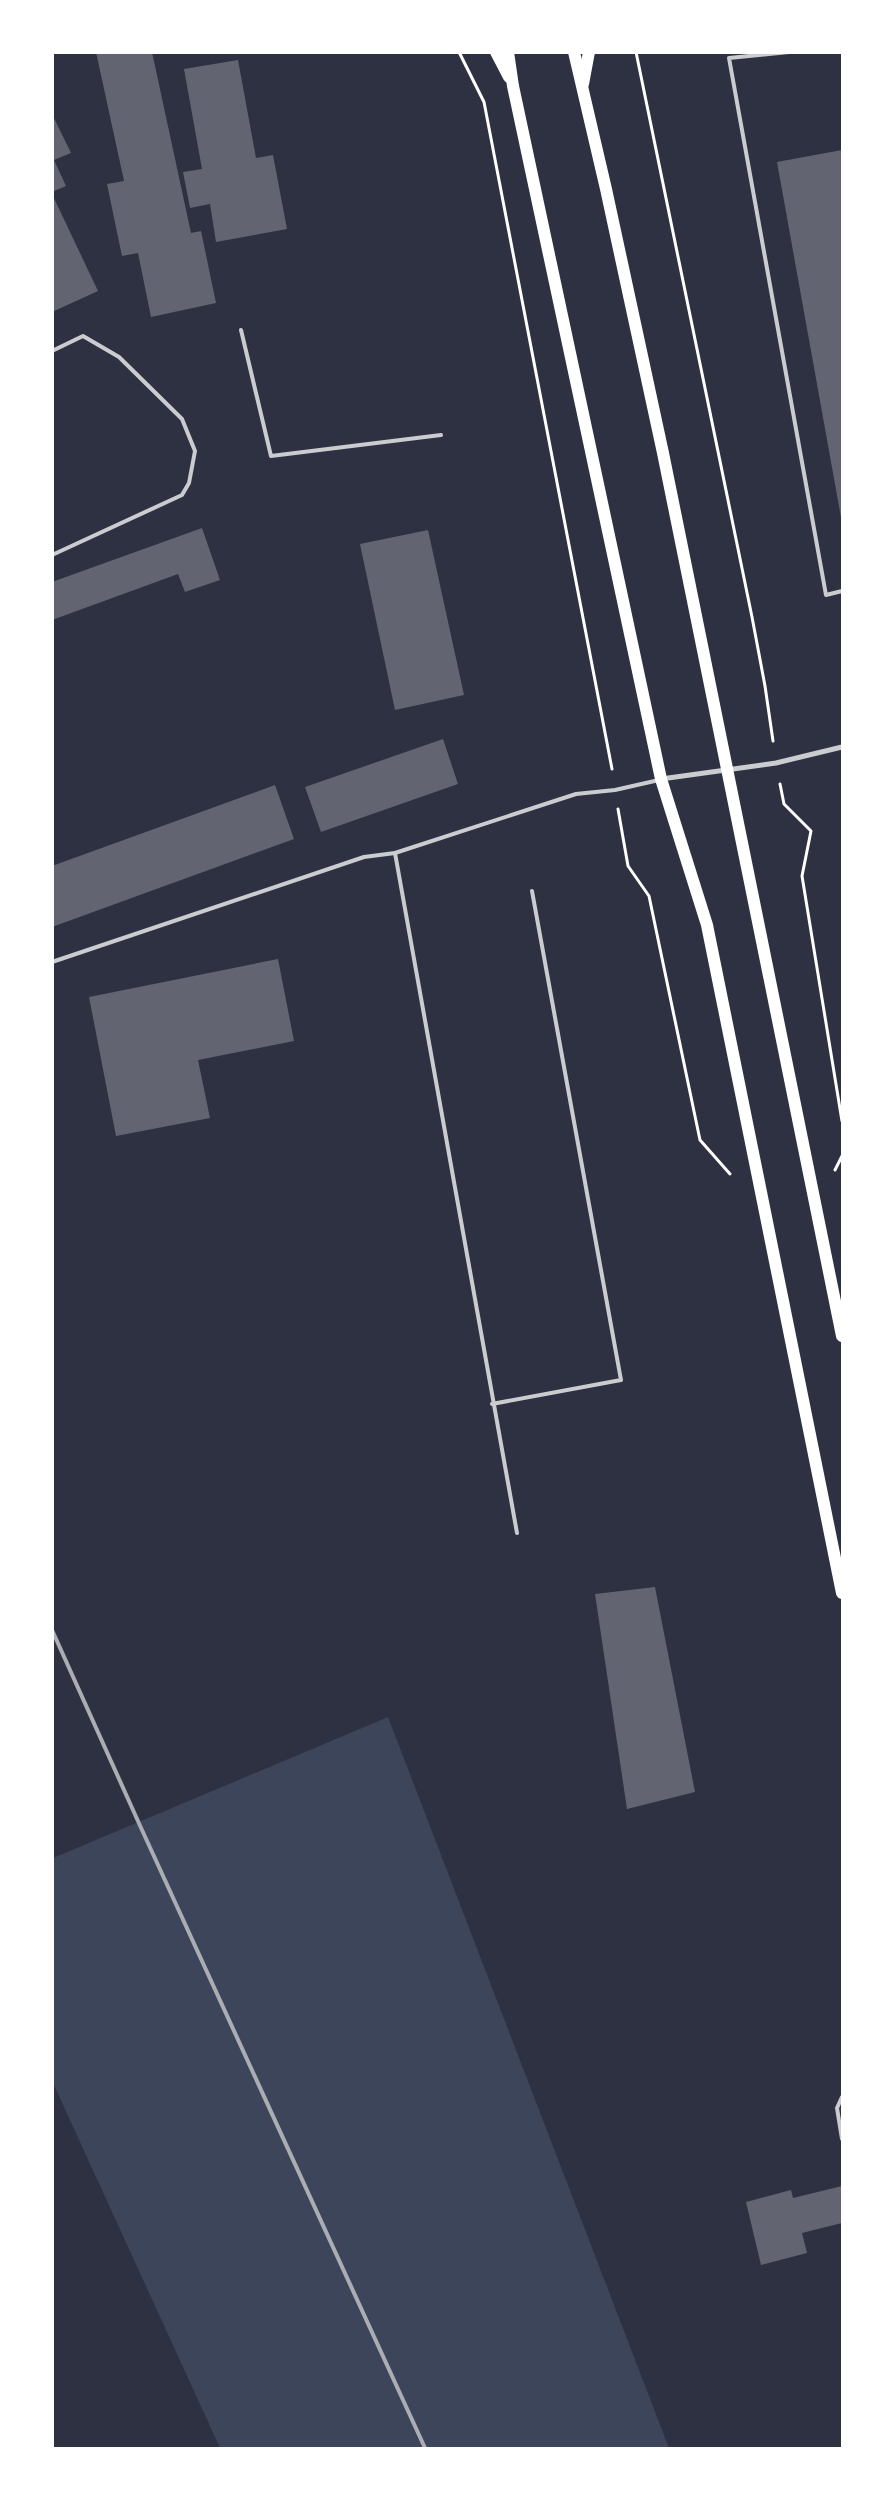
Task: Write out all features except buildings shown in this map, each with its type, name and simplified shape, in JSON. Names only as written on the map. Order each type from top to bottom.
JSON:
[{"type":"main road","points":[[496,52],[513,86]]},
{"type":"main road","points":[[508,52],[513,86],[662,779],[707,925],[842,1593]]},
{"type":"main road","points":[[574,52],[606,189],[663,453],[842,1336]]},
{"type":"main road","points":[[582,89],[589,52]]},
{"type":"street","points":[[662,779],[776,763],[842,747]]},
{"type":"lane","points":[[789,52],[729,58],[826,595],[842,591]]},
{"type":"lane","points":[[241,330],[271,456],[441,435]]},
{"type":"lane","points":[[52,350],[84,336],[120,356],[182,419],[195,451],[190,482],[182,495],[52,554]]},
{"type":"lane","points":[[52,962],[364,857],[394,853],[576,794],[615,790],[662,779]]},
{"type":"lane","points":[[394,853],[492,1404],[517,1533]]},
{"type":"lane","points":[[492,1404],[621,1380],[532,891]]},
{"type":"lane","points":[[842,2097],[837,2108],[842,2139]]},
{"type":"path","points":[[459,52],[484,102],[606,731]]},
{"type":"path","points":[[636,52],[765,686]]},
{"type":"path","points":[[784,804],[811,830],[802,876],[842,1120]]},
{"type":"path","points":[[628,866],[650,896],[700,1140]]},
{"type":"shaded area","points":[[388,1717],[669,2448],[220,2448],[53,2083],[53,1858]]},
{"type":"railway","points":[[52,1630],[425,2448]]}]
